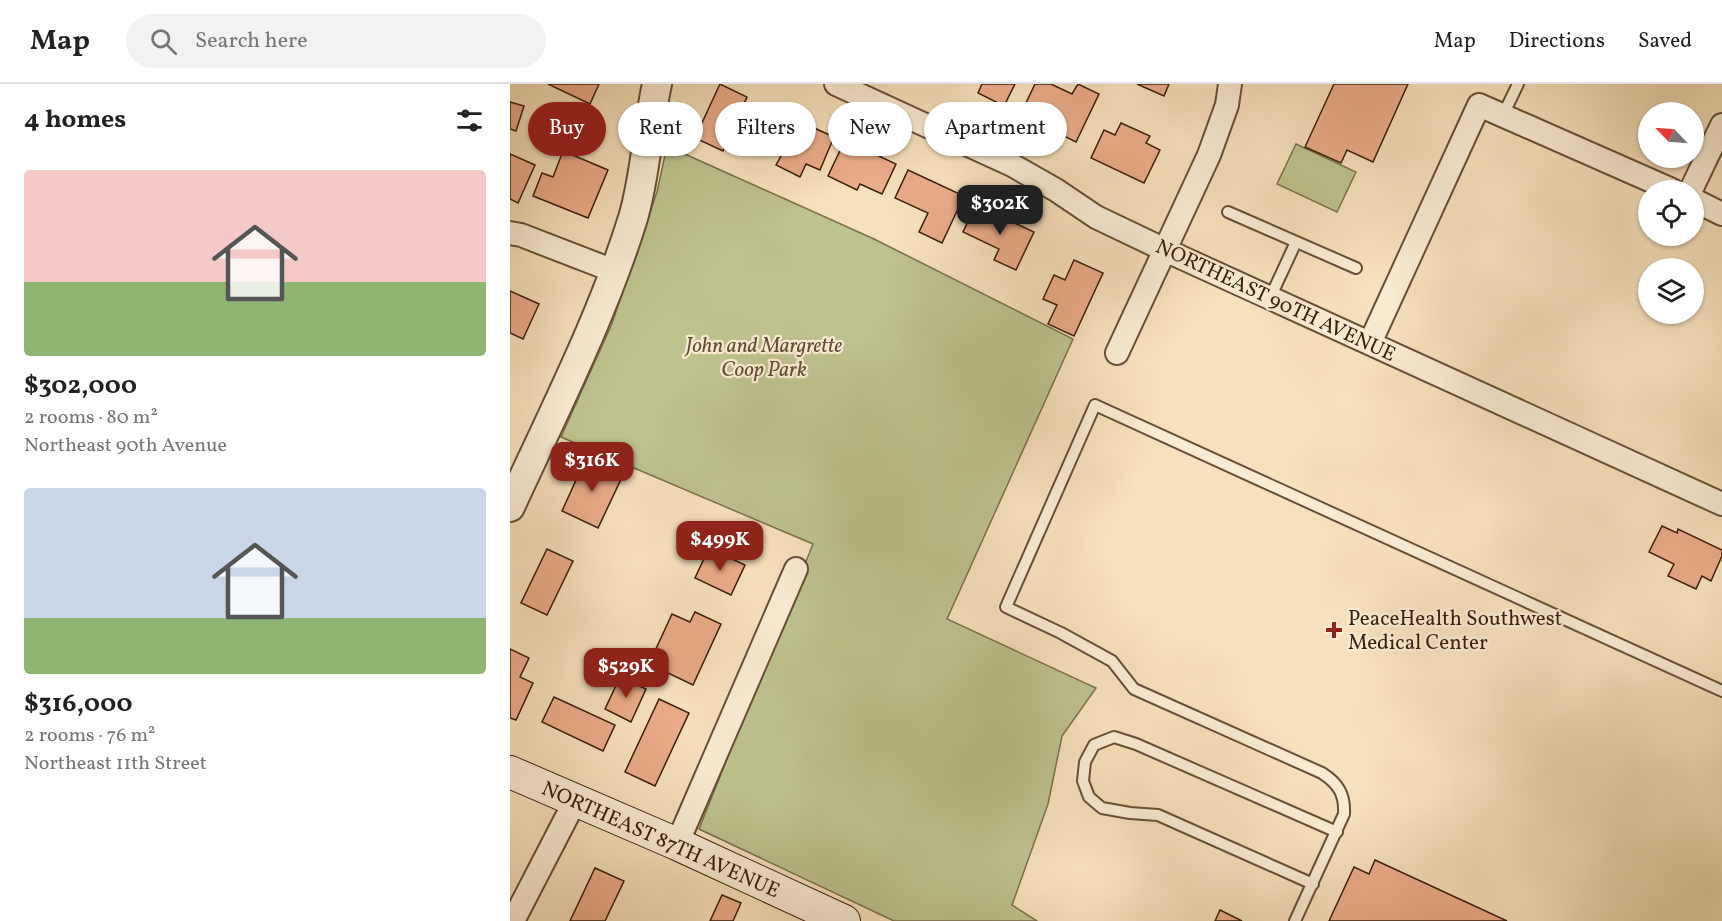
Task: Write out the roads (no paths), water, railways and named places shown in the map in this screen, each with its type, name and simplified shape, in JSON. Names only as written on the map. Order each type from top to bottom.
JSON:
[{"type":"main road","name":"NORTHEAST 87TH AVENUE","points":[[510,772],[677,844],[824,917]]},
{"type":"street","points":[[510,507],[583,347],[614,271],[643,180],[650,118],[657,84]]},
{"type":"street","name":"NORTHEAST 90TH AVENUE","points":[[836,84],[1012,165],[1056,190],[1096,217],[1165,250],[1722,503]]},
{"type":"street","points":[[1117,353],[1209,154],[1227,105],[1230,84]]},
{"type":"street","points":[[1370,343],[1479,105],[1649,180]]},
{"type":"street","points":[[1696,180],[1722,125]]},
{"type":"street","points":[[1704,205],[1722,214]]},
{"type":"street","points":[[510,233],[522,235],[614,271]]},
{"type":"street","points":[[677,844],[796,569]]},
{"type":"street","points":[[513,921],[575,801]]},
{"type":"lane","points":[[1503,116],[1518,84]]},
{"type":"lane","points":[[1228,212],[1356,268]]},
{"type":"lane","points":[[1270,298],[1296,242]]},
{"type":"lane","points":[[1295,921],[1344,814],[1345,802],[1333,780],[1134,689],[1112,661],[1006,607],[1095,405],[1722,691]]},
{"type":"lane","points":[[1313,884],[1158,815],[1102,808],[1089,797],[1083,781],[1085,762],[1094,745],[1114,737],[1136,744],[1337,832]]},
{"type":"place","name":"PeaceHealth Southwest Medical Center","points":[[1334,630]]},
{"type":"park label","name":"John and Margrette Coop Park","points":[[764,357]]}]
